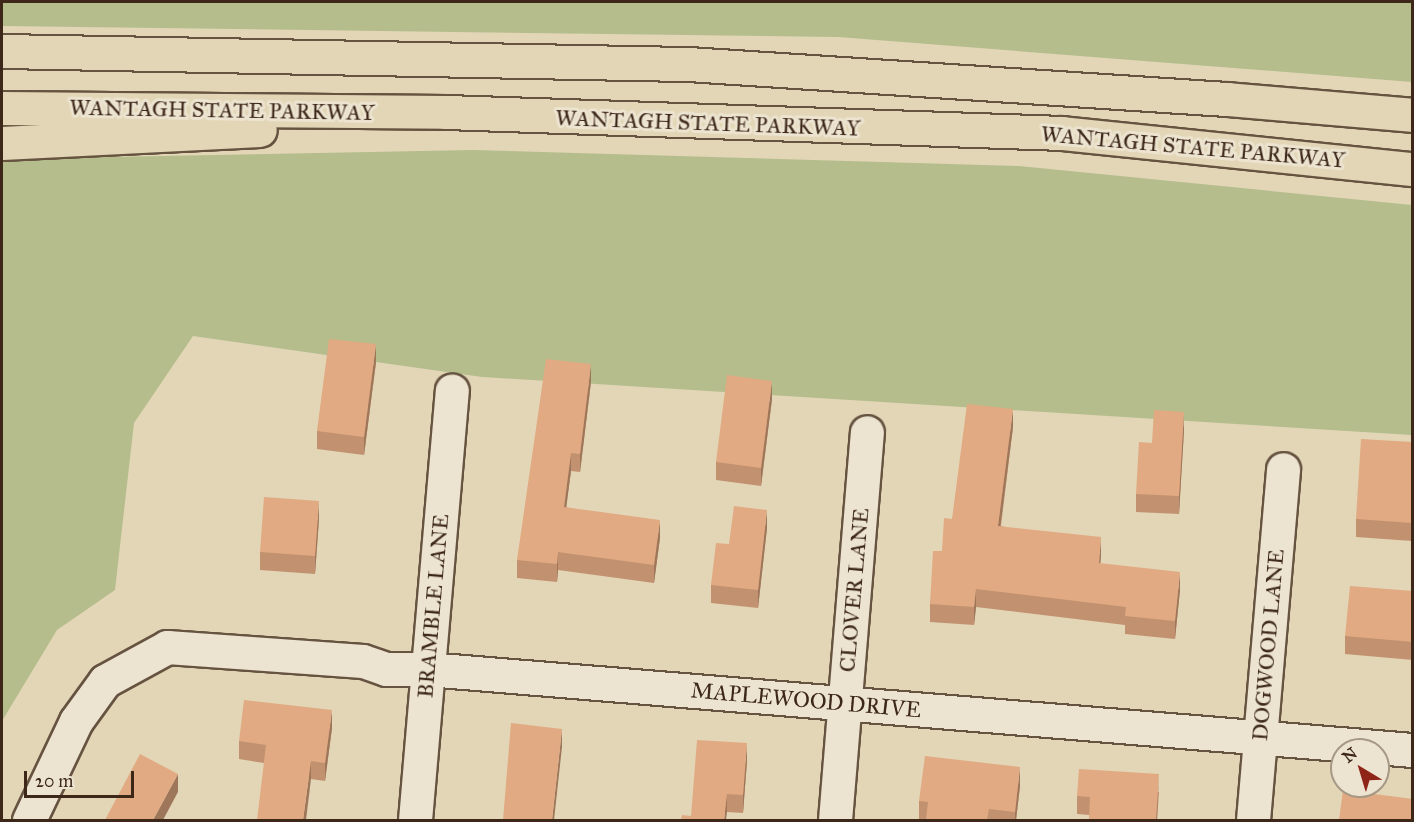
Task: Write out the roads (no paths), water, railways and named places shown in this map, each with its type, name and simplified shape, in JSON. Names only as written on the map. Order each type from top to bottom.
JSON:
[{"type":"highway","name":"WANTAGH STATE PARKWAY","points":[[2,51],[688,64],[1227,99],[1413,115]]},
{"type":"highway","name":"WANTAGH STATE PARKWAY","points":[[2,108],[446,112],[1062,133],[1413,169]]},
{"type":"highway","points":[[2,143],[190,135],[446,112]]},
{"type":"street","name":"BRAMBLE LANE","points":[[415,820],[452,391]]},
{"type":"street","name":"CLOVER LANE","points":[[835,820],[867,432]]},
{"type":"street","name":"DOGWOOD LANE","points":[[1253,820],[1283,469]]},
{"type":"street","name":"MAPLEWOOD DRIVE","points":[[29,820],[76,721],[105,681],[167,646],[363,661],[386,669],[428,669],[1413,750]]}]
